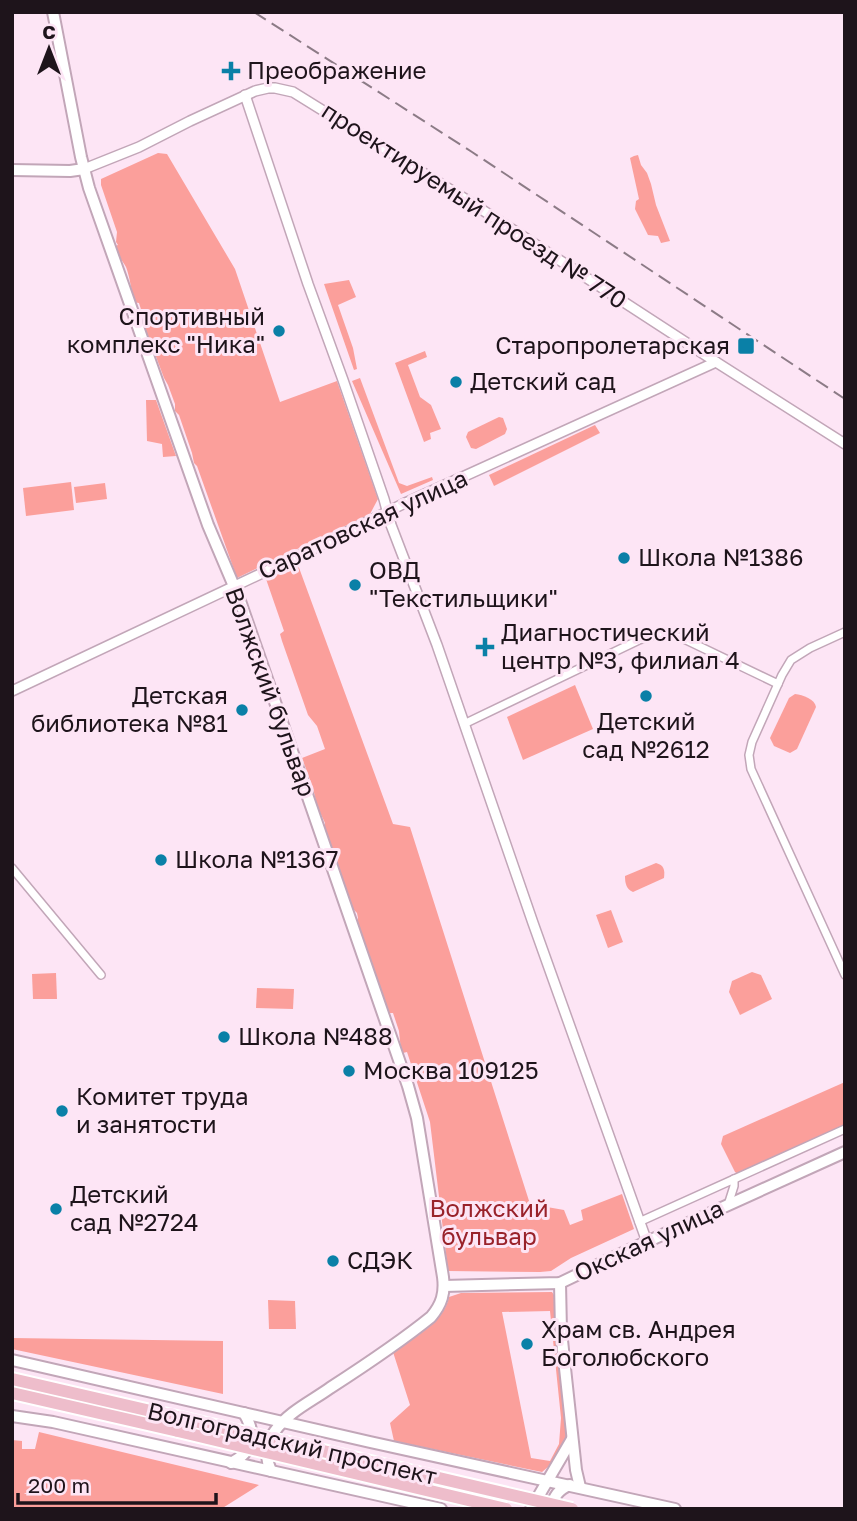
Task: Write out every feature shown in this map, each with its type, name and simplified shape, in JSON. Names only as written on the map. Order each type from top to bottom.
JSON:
[{"type":"main road","name":"Волжский бульвар","points":[[53,12],[89,188],[208,525],[234,586],[410,1092],[419,1126],[444,1286]]},
{"type":"main road","points":[[12,170],[70,172],[84,169]]},
{"type":"main road","name":"Окская улица","points":[[444,1286],[560,1283],[845,1152]]},
{"type":"main road","points":[[560,1283],[561,1331],[573,1438],[575,1486]]},
{"type":"main road","points":[[271,1471],[267,1462],[269,1442],[275,1429],[431,1317],[442,1300],[444,1286]]},
{"type":"main road","points":[[12,1360],[675,1509]]},
{"type":"main road","name":"Волгоградский проспект","points":[[12,1379],[506,1509]]},
{"type":"main road","name":"Волгоградский проспект","points":[[16,1394],[179,1424],[572,1509]]},
{"type":"main road","points":[[12,1409],[53,1422],[441,1509]]},
{"type":"main road","points":[[231,1463],[245,1454],[251,1443],[251,1430],[244,1413]]},
{"type":"main road","points":[[12,1416],[53,1422]]},
{"type":"main road","points":[[531,1509],[573,1438]]},
{"type":"main road","points":[[550,1509],[561,1489],[575,1486]]},
{"type":"main road","points":[[393,1498],[412,1509]]},
{"type":"street","name":"проектируемый проезд № 770","points":[[84,169],[139,147],[245,95],[275,88],[293,92],[467,200],[845,444]]},
{"type":"street","points":[[245,95],[388,513],[646,1242]]},
{"type":"street","name":"Саратовская улица","points":[[12,691],[403,504],[716,362]]},
{"type":"street","points":[[845,632],[795,656],[788,663],[749,751],[750,764],[845,975]]},
{"type":"street","points":[[464,724],[639,640],[659,634],[681,638],[778,684]]},
{"type":"street","points":[[12,868],[101,975]]},
{"type":"street","points":[[12,884],[22,880]]},
{"type":"street","points":[[639,1223],[845,1129]]},
{"type":"street","points":[[728,1205],[734,1179]]},
{"type":"green space","points":[[158,153],[167,154],[235,269],[280,402],[337,381],[378,499],[370,514],[237,578],[179,415],[175,411],[168,385],[152,346],[146,339],[139,303],[133,302],[127,270],[115,246],[118,245],[117,232],[101,185],[101,179]]},
{"type":"green space","points":[[638,155],[647,173],[670,241],[661,243],[658,236],[648,235],[635,209],[639,199],[630,158]]},
{"type":"green space","points":[[349,280],[356,297],[338,305],[353,348],[357,369],[354,370],[324,284]]},
{"type":"green space","points":[[425,351],[427,357],[408,365],[420,397],[431,405],[441,429],[430,433],[431,439],[424,442],[395,363]]},
{"type":"green space","points":[[360,378],[399,483],[407,486],[432,477],[433,480],[401,494],[352,381]]},
{"type":"green space","points":[[146,400],[156,400],[176,456],[163,457],[162,444],[147,441]]},
{"type":"green space","points":[[499,417],[503,418],[507,429],[505,434],[476,449],[471,448],[466,437],[468,432]]},
{"type":"green space","points":[[595,425],[600,433],[494,486],[489,475]]},
{"type":"green space","points":[[71,482],[74,510],[26,516],[23,488]]},
{"type":"green space","points":[[105,483],[107,499],[76,503],[74,487]]},
{"type":"green space","name":"Волжский бульвар","points":[[298,565],[393,824],[410,827],[530,1204],[564,1210],[570,1225],[583,1220],[581,1210],[622,1194],[634,1229],[571,1258],[551,1271],[448,1271],[430,1122],[407,1052],[401,1051],[399,1031],[393,1013],[388,1013],[379,984],[374,977],[373,967],[355,925],[357,913],[349,905],[335,868],[325,823],[302,758],[325,749],[317,726],[308,715],[282,641],[280,634],[284,631],[266,579]]},
{"type":"green space","points":[[575,685],[593,729],[523,760],[507,717]]},
{"type":"green space","points":[[795,694],[805,696],[816,707],[797,749],[790,753],[774,746],[770,738],[789,698]]},
{"type":"green space","points":[[656,863],[663,868],[664,878],[633,892],[629,889],[625,876]]},
{"type":"green space","points":[[611,910],[623,942],[608,948],[596,915]]},
{"type":"green space","points":[[752,972],[761,975],[772,999],[740,1015],[729,992],[732,981]]},
{"type":"green space","points":[[56,973],[57,999],[33,999],[32,974]]},
{"type":"green space","points":[[257,988],[294,989],[293,1009],[256,1008]]},
{"type":"green space","points":[[845,1082],[845,1126],[738,1174],[735,1172],[721,1144],[723,1136]]},
{"type":"green space","points":[[552,1292],[554,1295],[567,1441],[551,1468],[548,1467],[542,1472],[394,1441],[390,1423],[410,1405],[393,1352],[434,1322],[441,1315],[449,1297],[461,1293]],"holes":[[[550,1311],[561,1418],[559,1444],[550,1461],[531,1458],[502,1312]]]},
{"type":"green space","points":[[268,1300],[295,1301],[296,1329],[269,1329]]},
{"type":"green space","points":[[12,1338],[223,1341],[223,1394],[12,1349]]},
{"type":"green space","points":[[39,1432],[259,1485],[221,1509],[12,1509],[12,1440],[22,1441],[22,1449],[35,1449]]},
{"type":"railway","points":[[254,12],[472,152],[845,399]]},
{"type":"place","name":"Преображение","points":[[231,71]]},
{"type":"place","name":"Спортивный комплекс \"Ника\"","points":[[279,331]]},
{"type":"place","name":"Старопролетарская","points":[[746,346]]},
{"type":"place","name":"Детский сад","points":[[456,382]]},
{"type":"place","name":"Школа №1386","points":[[624,558]]},
{"type":"place","name":"ОВД \"Текстильщики\"","points":[[355,585]]},
{"type":"place","name":"Диагностический центр №3, филиал 4","points":[[485,647]]},
{"type":"place","name":"Детский сад №2612","points":[[646,696]]},
{"type":"place","name":"Детская библиотека №81","points":[[242,710]]},
{"type":"place","name":"Школа №1367","points":[[161,860]]},
{"type":"place","name":"Школа №488","points":[[224,1037]]},
{"type":"place","name":"Москва 109125","points":[[349,1071]]},
{"type":"place","name":"Комитет труда и занятости","points":[[62,1111]]},
{"type":"place","name":"Детский сад №2724","points":[[56,1209]]},
{"type":"place","name":"СДЭК","points":[[333,1261]]},
{"type":"place","name":"Храм св. Андрея Боголюбского","points":[[527,1344]]}]
